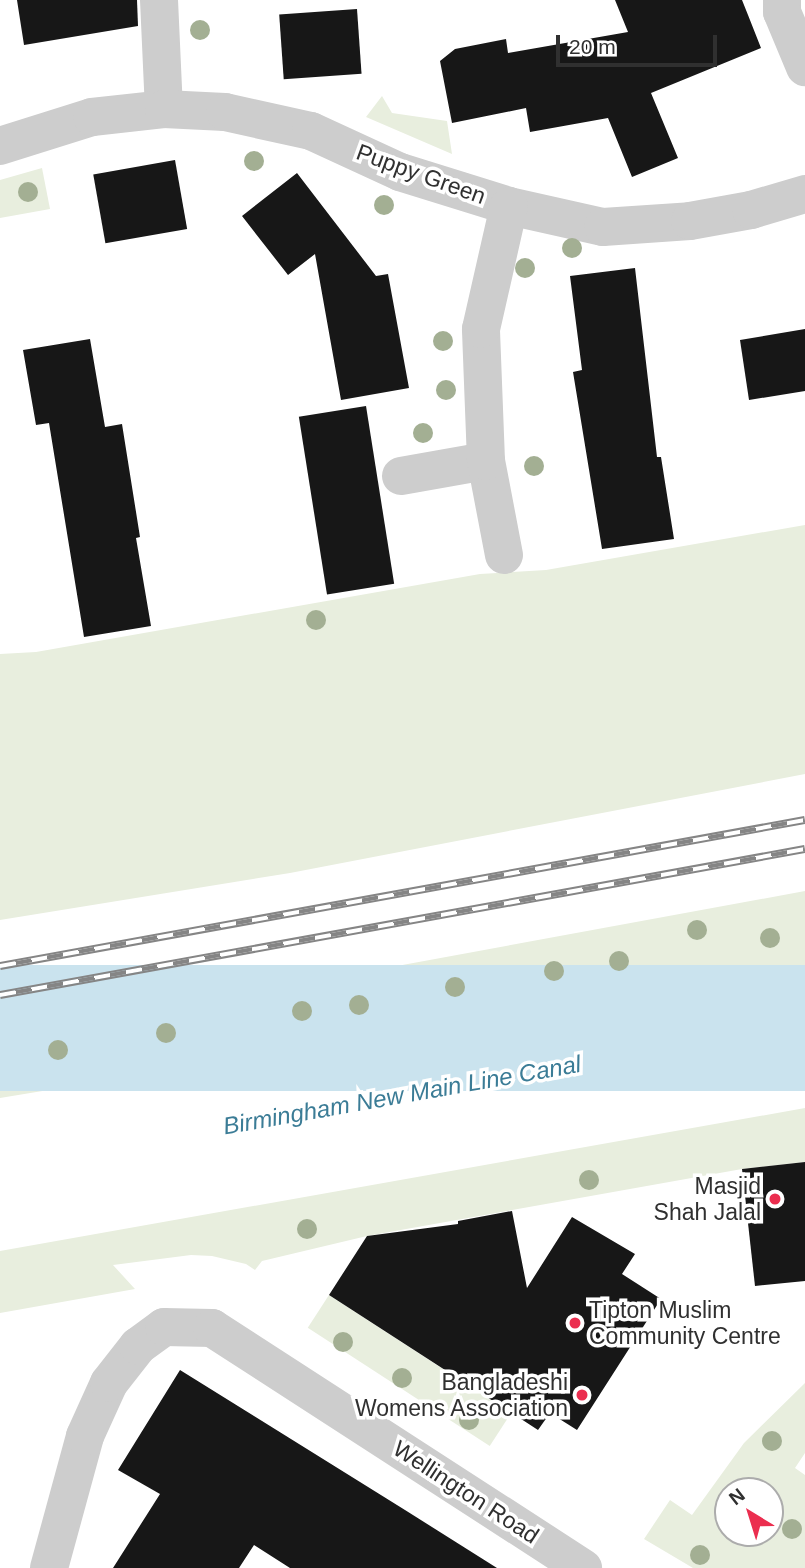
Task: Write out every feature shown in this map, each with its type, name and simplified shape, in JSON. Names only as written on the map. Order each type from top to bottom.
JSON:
[{"type":"street","points":[[159,0],[164,109]]},
{"type":"street","points":[[782,0],[782,12],[805,67]]},
{"type":"street","name":"Puppy Green","points":[[0,146],[92,117],[164,109],[225,111],[311,131],[400,172],[509,206],[603,227],[690,221],[751,210],[805,194]]},
{"type":"street","points":[[504,555],[486,461],[481,330],[509,206]]},
{"type":"street","points":[[401,477],[486,461]]},
{"type":"street","name":"Wellington Road","points":[[49,1568],[85,1436],[109,1383],[138,1346],[164,1327],[212,1328],[579,1567]]},
{"type":"green space","points":[[382,96],[392,113],[447,121],[452,154],[366,117]]},
{"type":"green space","points":[[42,168],[50,209],[0,218],[0,180]]},
{"type":"green space","points":[[805,525],[805,774],[290,873],[0,920],[0,654],[36,652],[480,574],[546,570]]},
{"type":"green space","points":[[805,891],[805,965],[0,1098],[0,1039]]},
{"type":"green space","points":[[805,1108],[805,1162],[742,1169],[367,1236],[262,1261],[255,1270],[246,1264],[212,1256],[191,1255],[113,1265],[135,1289],[0,1313],[0,1251]]},
{"type":"green space","points":[[329,1295],[511,1413],[490,1446],[308,1328]]},
{"type":"green space","points":[[805,1383],[805,1453],[795,1468],[805,1475],[805,1568],[693,1568],[644,1539],[670,1500],[692,1515],[714,1485],[714,1547],[784,1547],[784,1477],[719,1477],[744,1443]]},
{"type":"water","points":[[0,965],[805,965],[805,1091],[0,1091]]},
{"type":"building","points":[[17,0],[137,0],[138,26],[24,45]]},
{"type":"building","points":[[615,0],[742,0],[748,15],[761,48],[651,93],[678,158],[632,177],[608,118],[530,132],[526,108],[452,123],[440,61],[455,49],[506,39],[508,53],[628,32]]},
{"type":"building","points":[[357,9],[362,74],[284,79],[279,14]]},
{"type":"building","points":[[175,160],[187,229],[105,243],[93,174]]},
{"type":"building","points":[[297,173],[376,276],[388,274],[409,388],[341,400],[315,254],[288,275],[242,216]]},
{"type":"building","points":[[635,268],[657,457],[661,457],[674,539],[602,549],[573,372],[582,370],[570,276]]},
{"type":"building","points":[[805,329],[805,391],[749,400],[740,340]]},
{"type":"building","points":[[90,339],[105,427],[122,424],[140,537],[136,538],[151,626],[84,637],[49,423],[36,425],[23,350]]},
{"type":"building","points":[[366,406],[394,584],[327,594],[299,417]]},
{"type":"building","name":"Masjid Shah Jalal","points":[[805,1162],[805,1281],[755,1286],[742,1169]]},
{"type":"building","name":"Tipton Muslim Community Centre","points":[[512,1211],[527,1288],[572,1217],[635,1254],[622,1274],[661,1299],[577,1430],[550,1413],[538,1430],[329,1295],[367,1236],[458,1224],[458,1221]]},
{"type":"building","points":[[180,1370],[497,1568],[290,1568],[254,1545],[239,1568],[113,1568],[160,1494],[118,1470]]},
{"type":"railway","points":[[0,966],[805,820]]},
{"type":"railway","points":[[0,995],[805,849]]},
{"type":"place","name":"Masjid Shah Jalal","points":[[775,1199]]},
{"type":"place","name":"Tipton Muslim Community Centre","points":[[575,1323]]},
{"type":"place","name":"Bangladeshi Womens Association","points":[[582,1395]]},
{"type":"water label","name":"Birmingham New Main Line Canal","points":[[402,1095]]}]
